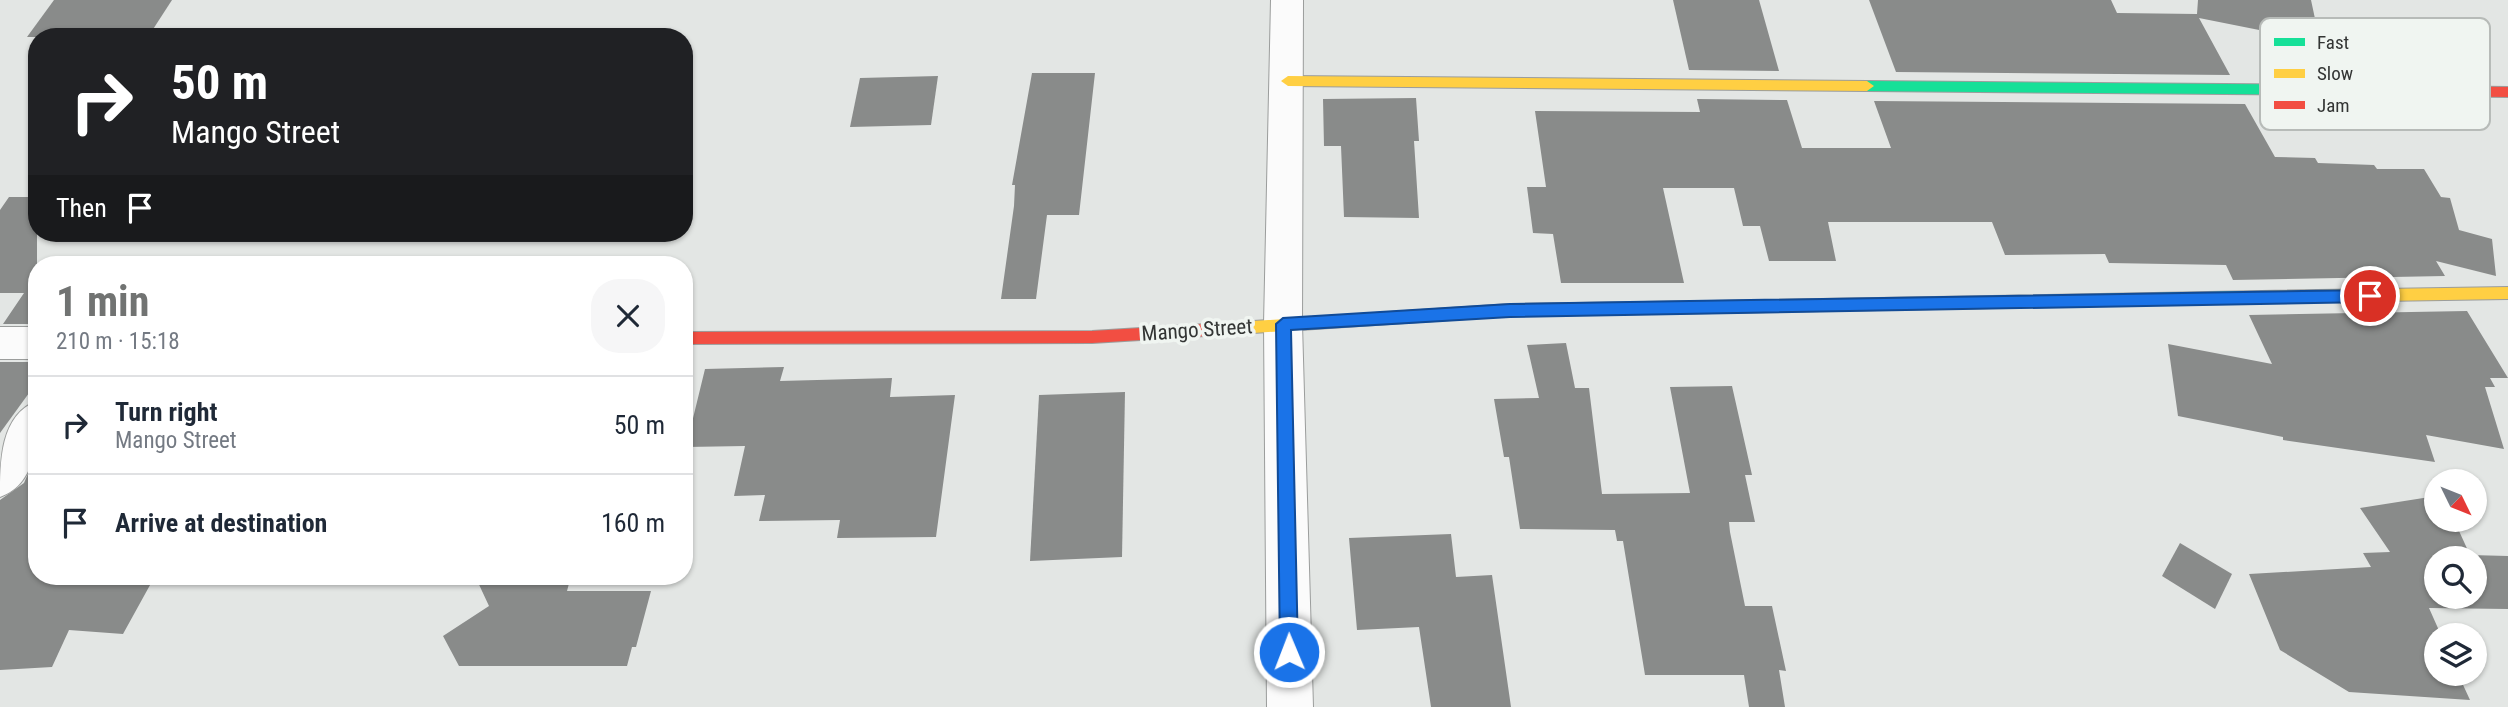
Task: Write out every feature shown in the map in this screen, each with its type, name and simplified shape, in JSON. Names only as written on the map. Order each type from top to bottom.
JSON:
[{"type":"street","points":[[1287,0],[1283,324],[1290,707]]},
{"type":"street","points":[[1288,81],[2260,90]]},
{"type":"street","points":[[2490,92],[2508,92]]},
{"type":"street","name":"Mango Street","points":[[693,338],[1092,337],[1510,310],[2508,293]]},
{"type":"street","points":[[0,343],[28,343]]},
{"type":"street","points":[[0,479],[28,433]]},
{"type":"building","points":[[54,0],[172,0],[154,28],[34,28]]},
{"type":"building","points":[[1673,0],[1759,0],[1779,71],[1689,70]]},
{"type":"building","points":[[1869,0],[2111,0],[2117,13],[2197,14],[2198,0],[2311,0],[2315,18],[2260,18],[2260,30],[2199,18],[2230,75],[1896,72]]},
{"type":"building","points":[[1032,73],[1095,73],[1079,215],[1047,215],[1036,299],[1001,299],[1014,206],[1015,185],[1012,185]]},
{"type":"building","points":[[938,76],[931,125],[850,127],[860,78]]},
{"type":"building","points":[[1416,98],[1419,141],[1414,141],[1419,218],[1344,217],[1341,146],[1324,146],[1323,99]]},
{"type":"building","points":[[1697,99],[1787,100],[1802,148],[1891,148],[1874,101],[2245,104],[2275,157],[2315,158],[2318,163],[2374,165],[2377,169],[2424,169],[2441,197],[2450,198],[2459,230],[2492,239],[2496,276],[2436,261],[2445,276],[2233,280],[2226,265],[2109,263],[2105,254],[2005,255],[1992,222],[1828,222],[1836,261],[1769,261],[1760,226],[1743,226],[1734,188],[1663,188],[1684,283],[1561,283],[1553,234],[1533,233],[1527,187],[1546,187],[1535,111],[1700,112]]},
{"type":"building","points":[[9,197],[28,197],[28,242],[37,242],[37,256],[28,256],[28,324],[3,324],[24,293],[0,293],[0,210]]},
{"type":"building","points":[[2467,311],[2508,378],[2490,378],[2495,387],[2485,387],[2504,449],[2426,435],[2435,462],[2283,440],[2283,437],[2178,416],[2168,344],[2272,364],[2249,315]]},
{"type":"building","points":[[1566,343],[1575,388],[1589,388],[1602,494],[1690,493],[1670,387],[1732,386],[1752,475],[1745,475],[1755,522],[1729,522],[1730,532],[1745,606],[1772,606],[1786,671],[1779,670],[1785,707],[1749,707],[1744,675],[1645,675],[1623,541],[1617,541],[1615,530],[1520,529],[1509,457],[1504,457],[1494,399],[1539,398],[1527,345]]},
{"type":"building","points":[[0,362],[28,362],[28,394],[0,433]]},
{"type":"building","points":[[784,367],[780,381],[892,378],[890,397],[955,395],[936,537],[837,538],[840,520],[759,521],[765,495],[734,496],[745,446],[693,447],[693,418],[705,369]]},
{"type":"building","points":[[1125,392],[1122,557],[1030,561],[1039,395]]},
{"type":"building","points":[[28,474],[28,585],[150,585],[123,634],[69,630],[52,667],[0,670],[0,500],[24,483]]},
{"type":"building","points":[[2424,498],[2424,532],[2459,532],[2466,546],[2424,546],[2424,609],[2429,609],[2436,623],[2424,623],[2424,686],[2464,686],[2470,700],[2349,692],[2280,650],[2249,574],[2371,567],[2363,553],[2390,552],[2360,508]]},
{"type":"building","points":[[1451,534],[1456,577],[1492,575],[1511,707],[1431,707],[1419,627],[1357,630],[1349,538]]},
{"type":"building","points":[[2180,543],[2232,574],[2215,609],[2162,576]]},
{"type":"building","points":[[2487,555],[2508,556],[2508,609],[2487,609]]},
{"type":"building","points":[[479,585],[569,585],[567,591],[651,591],[636,647],[632,647],[627,666],[459,666],[443,636],[489,606]]},
{"type":"traffic: fast","points":[[1867,86],[2260,89]]},
{"type":"traffic: fast","points":[[1713,307],[2262,297]]},
{"type":"traffic: slow","points":[[1288,81],[1867,86]]},
{"type":"traffic: slow","points":[[2262,297],[2508,293]]},
{"type":"traffic: slow","points":[[1238,328],[1510,310],[1713,307]]},
{"type":"traffic: jam","points":[[2490,92],[2508,92]]},
{"type":"traffic: jam","points":[[693,338],[1092,337],[1238,328]]},
{"type":"route","points":[[1289,652],[1283,324],[1510,310],[2370,296]]}]
